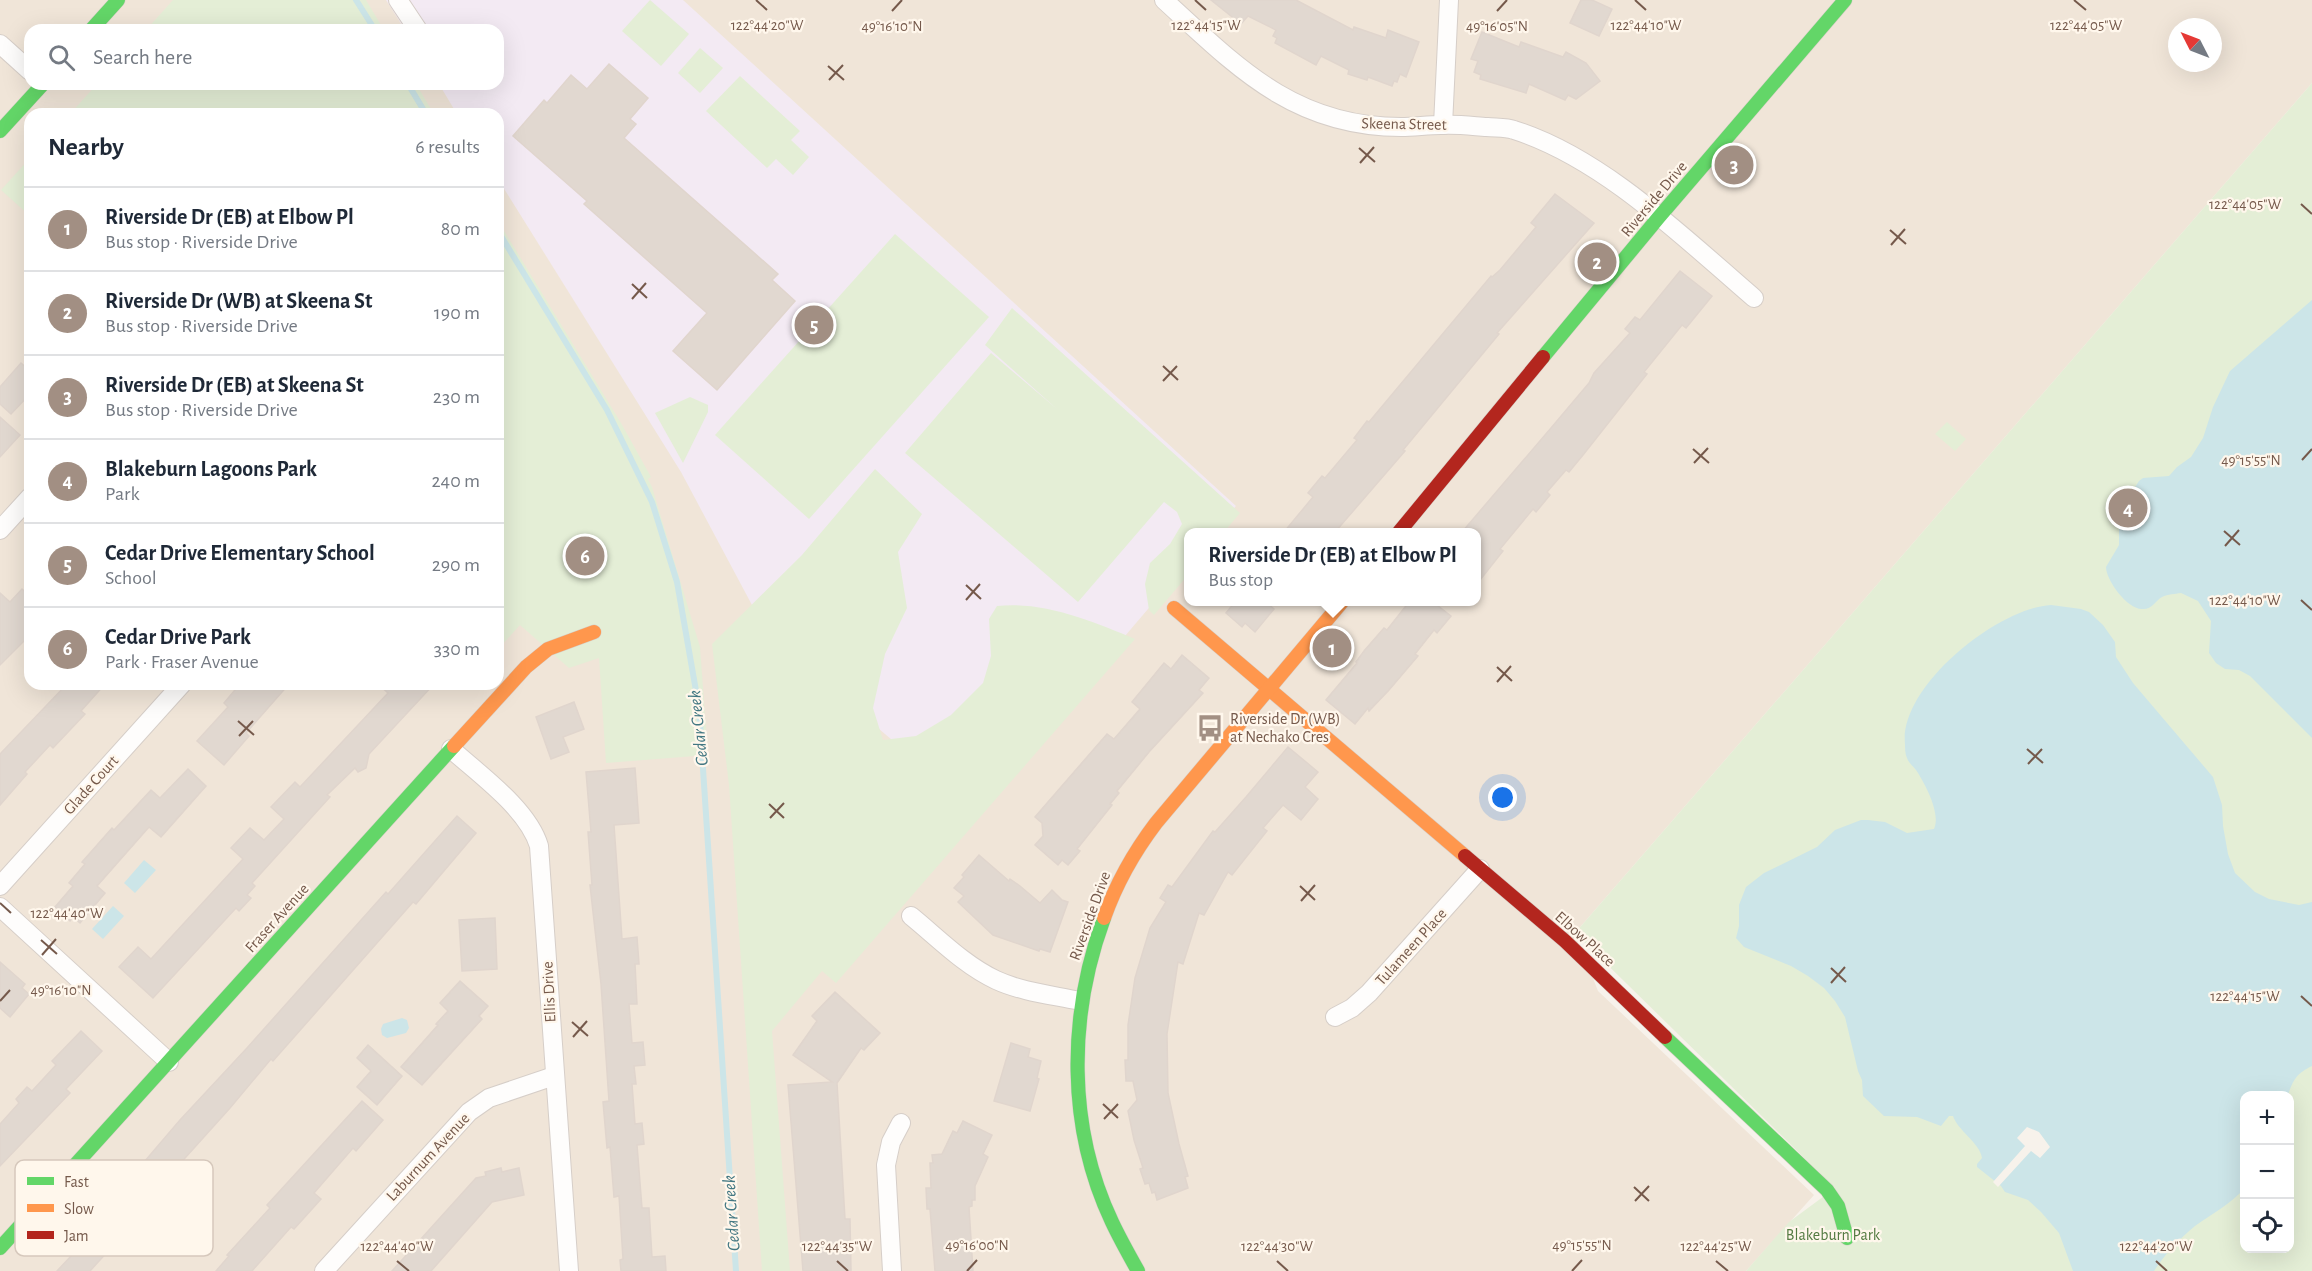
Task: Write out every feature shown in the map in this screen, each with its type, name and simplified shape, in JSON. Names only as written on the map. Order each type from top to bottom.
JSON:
[{"type":"street","points":[[96,24],[118,0]]},
{"type":"street","points":[[398,0],[414,24]]},
{"type":"street","name":"Skeena Street","points":[[1164,0],[1250,77],[1288,101],[1338,120],[1364,125],[1401,127],[1443,125],[1512,129],[1555,147],[1597,170],[1659,217],[1754,298]]},
{"type":"street","points":[[1443,125],[1449,0]]},
{"type":"street","name":"Riverside Drive","points":[[1402,528],[1659,217],[1845,0]]},
{"type":"street","points":[[0,44],[24,66]]},
{"type":"street","points":[[0,131],[38,90]]},
{"type":"street","points":[[0,530],[24,504]]},
{"type":"street","name":"Riverside Drive","points":[[1138,1271],[1121,1242],[1101,1197],[1084,1137],[1078,1102],[1076,1058],[1080,1001],[1090,958],[1118,883],[1137,850],[1163,813],[1339,606]]},
{"type":"street","name":"Elbow Place","points":[[1174,608],[1565,941],[1827,1190],[1838,1206],[1847,1238]]},
{"type":"street","name":"Fraser Avenue","points":[[80,1160],[451,749],[539,655],[548,649],[594,632]]},
{"type":"street","name":"Glade Court","points":[[0,886],[177,690]]},
{"type":"street","name":"Ellis Drive","points":[[451,749],[520,813],[536,835],[541,859],[569,1271]]},
{"type":"street","name":"Tulameen Place","points":[[1335,1017],[1352,1008],[1369,993],[1480,869]]},
{"type":"street","points":[[0,907],[169,1062]]},
{"type":"street","points":[[911,916],[963,959],[993,978],[1025,989],[1080,1001]]},
{"type":"street","name":"Laburnum Avenue","points":[[324,1271],[469,1112],[489,1098],[554,1076]]},
{"type":"street","points":[[892,1271],[886,1165],[891,1142],[901,1123]]},
{"type":"street","name":"Fraser Avenue","points":[[0,1248],[15,1231]]},
{"type":"shaded area","points":[[0,0],[2312,0],[2312,83],[1575,933],[1598,991],[1814,1195],[1746,1271],[0,1271]]},
{"type":"shaded area","points":[[386,0],[683,0],[1236,506],[1217,528],[1184,528],[1184,567],[976,811],[768,635],[681,472],[504,189],[504,108],[453,108],[443,90],[504,90],[504,24],[401,24]]},
{"type":"green space","points":[[173,0],[366,0],[380,24],[151,24]]},
{"type":"green space","points":[[650,0],[689,34],[661,66],[622,31]]},
{"type":"green space","points":[[700,48],[723,68],[700,93],[678,73]]},
{"type":"green space","points":[[740,76],[800,131],[791,140],[809,157],[793,175],[776,159],[767,168],[706,111]]},
{"type":"green space","name":"Blakeburn Park","points":[[2312,83],[2312,1271],[1746,1271],[1789,1222],[1835,1188],[1575,933]]},
{"type":"green space","points":[[92,90],[420,90],[430,108],[75,108]]},
{"type":"green space","points":[[24,165],[24,211],[1,190]]},
{"type":"green space","points":[[504,231],[621,423],[651,477],[648,479],[700,647],[708,755],[606,763],[599,658],[569,668],[520,625],[504,643]]},
{"type":"green space","points":[[895,234],[989,317],[809,519],[715,435]]},
{"type":"green space","points":[[1012,308],[1240,513],[1227,528],[1184,528],[1184,580],[1154,615],[1149,610],[1145,584],[1150,563],[1170,544],[1182,524],[1177,512],[1164,502],[1078,602],[905,453],[991,353],[1057,409],[985,345]]},
{"type":"green space","points":[[690,397],[708,405],[708,412],[683,463],[655,413]]},
{"type":"green space","points":[[1947,422],[1966,439],[1955,451],[1935,434]]},
{"type":"green space","points":[[875,469],[922,514],[898,552],[907,608],[885,654],[873,708],[883,740],[916,736],[951,715],[983,683],[991,656],[989,619],[997,606],[1015,605],[1050,609],[1085,619],[1135,639],[836,983],[822,971],[772,1031],[790,1271],[762,1271],[729,785],[712,644],[802,555]]},
{"type":"water","points":[[2312,300],[2312,738],[2250,676],[2239,670],[2225,669],[2216,663],[2209,653],[2211,621],[2198,601],[2181,593],[2162,597],[2148,608],[2136,608],[2118,593],[2106,567],[2119,545],[2119,512],[2139,481],[2143,478],[2169,476],[2191,457],[2203,438],[2213,407],[2230,371]]},
{"type":"water","points":[[2051,605],[2081,609],[2089,612],[2103,625],[2115,642],[2116,657],[2133,683],[2213,777],[2222,805],[2228,854],[2235,873],[2255,892],[2269,899],[2299,905],[2312,902],[2312,1066],[2296,1078],[2290,1091],[2240,1091],[2240,1193],[2183,1236],[2154,1271],[2073,1271],[2059,1233],[2041,1212],[2028,1200],[2005,1192],[2001,1186],[1977,1167],[1982,1158],[1980,1153],[1953,1116],[1949,1116],[1941,1126],[1917,1117],[1884,1116],[1863,1096],[1862,1080],[1845,1017],[1824,988],[1791,966],[1744,947],[1736,938],[1739,926],[1739,905],[1746,887],[1764,873],[1817,847],[1835,830],[1861,820],[1885,822],[1907,833],[1934,829],[1936,816],[1932,800],[1917,771],[1906,756],[1907,722],[1918,699],[1934,676],[1956,654],[1979,635],[2029,609]]},
{"type":"water","points":[[144,860],[156,870],[135,893],[124,883]]},
{"type":"water","points":[[113,906],[124,916],[103,939],[92,929]]},
{"type":"water","points":[[402,1018],[407,1020],[409,1028],[406,1033],[387,1038],[382,1035],[383,1024]]},
{"type":"pier","points":[[2027,1127],[2039,1132],[2050,1147],[2040,1158],[2031,1151],[1998,1187],[1993,1182],[2025,1146],[2017,1138]]},
{"type":"building","points":[[1211,0],[1296,0],[1353,30],[1354,27],[1386,38],[1388,30],[1419,42],[1406,77],[1400,74],[1397,82],[1394,81],[1392,86],[1368,77],[1367,80],[1348,74],[1349,70],[1321,56],[1316,65],[1275,43],[1277,38],[1273,36],[1276,30],[1248,16],[1241,24]]},
{"type":"building","points":[[1581,0],[1592,0],[1612,9],[1599,36],[1570,23]]},
{"type":"building","points":[[1482,32],[1519,47],[1521,42],[1563,57],[1566,52],[1586,63],[1600,81],[1576,99],[1568,95],[1565,100],[1529,84],[1526,93],[1480,79],[1481,75],[1474,72],[1478,61],[1471,59]]},
{"type":"building","points":[[609,64],[648,98],[630,119],[636,124],[624,138],[778,274],[772,280],[795,301],[717,390],[673,351],[707,313],[584,204],[587,201],[513,136],[544,100],[547,103],[571,75],[587,89]]},
{"type":"building","points":[[1555,194],[1594,223],[1497,333],[1499,334],[1403,450],[1405,451],[1338,528],[1287,528],[1313,497],[1308,493],[1322,476],[1325,478],[1357,440],[1354,438],[1367,421],[1369,422],[1491,276],[1500,270],[1536,227],[1531,223]]},
{"type":"building","points":[[1680,271],[1712,296],[1686,328],[1682,325],[1644,372],[1647,374],[1583,455],[1569,472],[1566,470],[1547,492],[1550,495],[1536,512],[1533,509],[1500,549],[1503,551],[1481,579],[1481,528],[1465,528],[1630,333],[1625,329],[1635,317],[1640,320]]},
{"type":"building","points":[[21,363],[24,366],[24,400],[11,414],[0,404],[0,387]]},
{"type":"building","points":[[0,417],[20,435],[0,457]]},
{"type":"building","points":[[22,589],[24,591],[24,641],[0,665],[0,593],[10,602]]},
{"type":"building","points":[[1232,606],[1271,606],[1274,609],[1255,632],[1245,623],[1242,627],[1226,613]]},
{"type":"building","points":[[1406,606],[1438,606],[1451,616],[1437,633],[1434,630],[1415,654],[1418,656],[1389,690],[1369,711],[1368,708],[1355,724],[1326,700],[1384,628],[1387,630]]},
{"type":"building","points":[[1182,655],[1209,678],[1199,690],[1203,693],[1117,791],[1119,793],[1110,804],[1112,805],[1077,849],[1080,851],[1068,865],[1062,860],[1058,865],[1035,845],[1043,836],[1042,823],[1035,817],[1107,734],[1114,739],[1140,709],[1132,702],[1164,663],[1171,669]]},
{"type":"building","points":[[61,690],[100,690],[81,711],[85,714],[53,748],[50,745],[25,772],[27,774],[0,805],[0,754]]},
{"type":"building","points":[[235,690],[284,690],[246,733],[249,736],[224,765],[197,741],[228,707],[224,703]]},
{"type":"building","points":[[385,690],[428,690],[369,754],[366,768],[358,772],[355,768],[327,795],[330,797],[252,883],[255,886],[247,895],[251,898],[239,911],[236,908],[153,998],[119,967],[138,947],[151,959],[243,859],[231,848],[250,828],[264,840],[284,819],[271,807],[295,782],[300,787],[388,693]]},
{"type":"building","points":[[574,702],[584,729],[563,737],[569,752],[551,759],[536,717]]},
{"type":"building","points":[[1288,747],[1318,772],[1305,787],[1318,799],[1301,820],[1283,805],[1263,828],[1267,831],[1232,875],[1228,872],[1204,915],[1199,913],[1183,964],[1178,962],[1167,1034],[1168,1093],[1188,1176],[1185,1177],[1188,1188],[1157,1200],[1149,1183],[1145,1184],[1140,1169],[1143,1168],[1128,1111],[1137,1100],[1133,1081],[1126,1081],[1125,1060],[1128,1060],[1128,1025],[1135,978],[1150,928],[1166,902],[1160,898],[1168,885],[1172,887],[1213,831],[1215,832]]},
{"type":"building","points":[[635,768],[639,823],[614,825],[622,939],[637,937],[639,964],[635,964],[637,1004],[629,1004],[632,1043],[643,1042],[645,1065],[634,1066],[636,1084],[632,1084],[635,1124],[642,1123],[644,1144],[637,1145],[642,1208],[649,1208],[652,1257],[665,1256],[666,1271],[621,1271],[620,1260],[623,1259],[619,1196],[614,1197],[603,1102],[609,1101],[601,984],[590,885],[592,885],[588,832],[591,832],[586,772]]},
{"type":"building","points":[[188,769],[206,786],[161,837],[149,827],[97,886],[105,893],[80,923],[73,917],[70,921],[55,907],[73,886],[69,883],[85,864],[82,862],[112,828],[114,830],[151,790],[160,798]]},
{"type":"building","points":[[457,816],[476,833],[416,904],[413,902],[183,1160],[146,1160],[386,892],[388,894]]},
{"type":"building","points":[[979,855],[1009,881],[1010,879],[1020,886],[1040,903],[1052,890],[1062,900],[1068,902],[1050,952],[1040,949],[1039,951],[993,935],[958,902],[964,896],[954,888]]},
{"type":"building","points":[[495,918],[497,969],[462,971],[459,920]]},
{"type":"building","points":[[0,962],[25,984],[22,988],[29,994],[10,1017],[0,1008]]},
{"type":"building","points":[[460,981],[488,1006],[479,1016],[482,1019],[422,1085],[401,1067],[448,1011],[440,1003]]},
{"type":"building","points":[[835,992],[880,1033],[864,1050],[861,1048],[837,1083],[845,1219],[850,1219],[851,1271],[803,1271],[788,1085],[832,1082],[793,1055],[817,1021],[812,1016]]},
{"type":"building","points":[[81,1031],[102,1051],[66,1089],[70,1093],[0,1166],[0,1124],[19,1103],[16,1099],[27,1087],[32,1091],[56,1065],[52,1061]]},
{"type":"building","points":[[1011,1043],[1030,1049],[1028,1057],[1041,1061],[1037,1078],[1039,1079],[1030,1111],[994,1101]]},
{"type":"building","points":[[368,1045],[402,1076],[377,1105],[357,1087],[371,1071],[357,1058]]},
{"type":"building","points":[[362,1101],[383,1120],[356,1151],[353,1148],[314,1193],[321,1199],[294,1229],[291,1227],[252,1271],[216,1271],[229,1256],[227,1255],[270,1208],[267,1205]]},
{"type":"building","points":[[963,1121],[992,1135],[983,1154],[988,1157],[975,1186],[975,1200],[972,1200],[972,1206],[969,1207],[973,1271],[935,1271],[926,1188],[931,1188],[930,1163],[933,1163],[932,1155],[942,1154],[953,1131],[957,1133]]},
{"type":"building","points":[[501,1168],[502,1172],[519,1168],[524,1195],[492,1202],[431,1271],[392,1271],[476,1178],[486,1176],[485,1172]]},
{"type":"building","points":[[71,1256],[104,1256],[90,1271],[57,1271]]},
{"type":"waterway","name":"Cedar Creek","points":[[356,0],[371,24]]},
{"type":"waterway","name":"Cedar Creek","points":[[412,90],[422,108]]},
{"type":"waterway","name":"Cedar Creek","points":[[504,241],[607,410],[652,502],[677,582],[699,708],[736,1271]]},
{"type":"traffic: fast","points":[[96,24],[118,0]]},
{"type":"traffic: fast","points":[[1543,357],[1659,217],[1845,0]]},
{"type":"traffic: fast","points":[[0,131],[38,90]]},
{"type":"traffic: fast","points":[[80,1160],[454,746]]},
{"type":"traffic: fast","points":[[1104,918],[1092,955],[1079,1032],[1080,1110],[1097,1186],[1121,1241],[1138,1271]]},
{"type":"traffic: fast","points":[[1665,1037],[1827,1190],[1838,1206],[1847,1238]]},
{"type":"traffic: fast","points":[[0,1248],[15,1231]]},
{"type":"traffic: slow","points":[[1104,918],[1126,869],[1156,823],[1339,606]]},
{"type":"traffic: slow","points":[[1174,608],[1465,856]]},
{"type":"traffic: slow","points":[[454,746],[526,667],[548,649],[594,632]]},
{"type":"traffic: jam","points":[[1402,528],[1543,357]]},
{"type":"traffic: jam","points":[[1465,856],[1565,941],[1665,1037]]},
{"type":"place","name":"Riverside Dr (EB) at Skeena St","points":[[1734,165]]},
{"type":"place","name":"Riverside Dr (WB) at Skeena St","points":[[1597,262]]},
{"type":"place","name":"Cedar Drive Elementary School","points":[[814,325]]},
{"type":"place","name":"Blakeburn Lagoons Park","points":[[2128,508]]},
{"type":"place","name":"Cedar Drive Park","points":[[585,556]]},
{"type":"place","name":"Riverside Dr (EB) at Elbow Pl","points":[[1332,648]]},
{"type":"place","name":"Riverside Dr (WB) at Nechako Cres","points":[[1210,728]]}]
